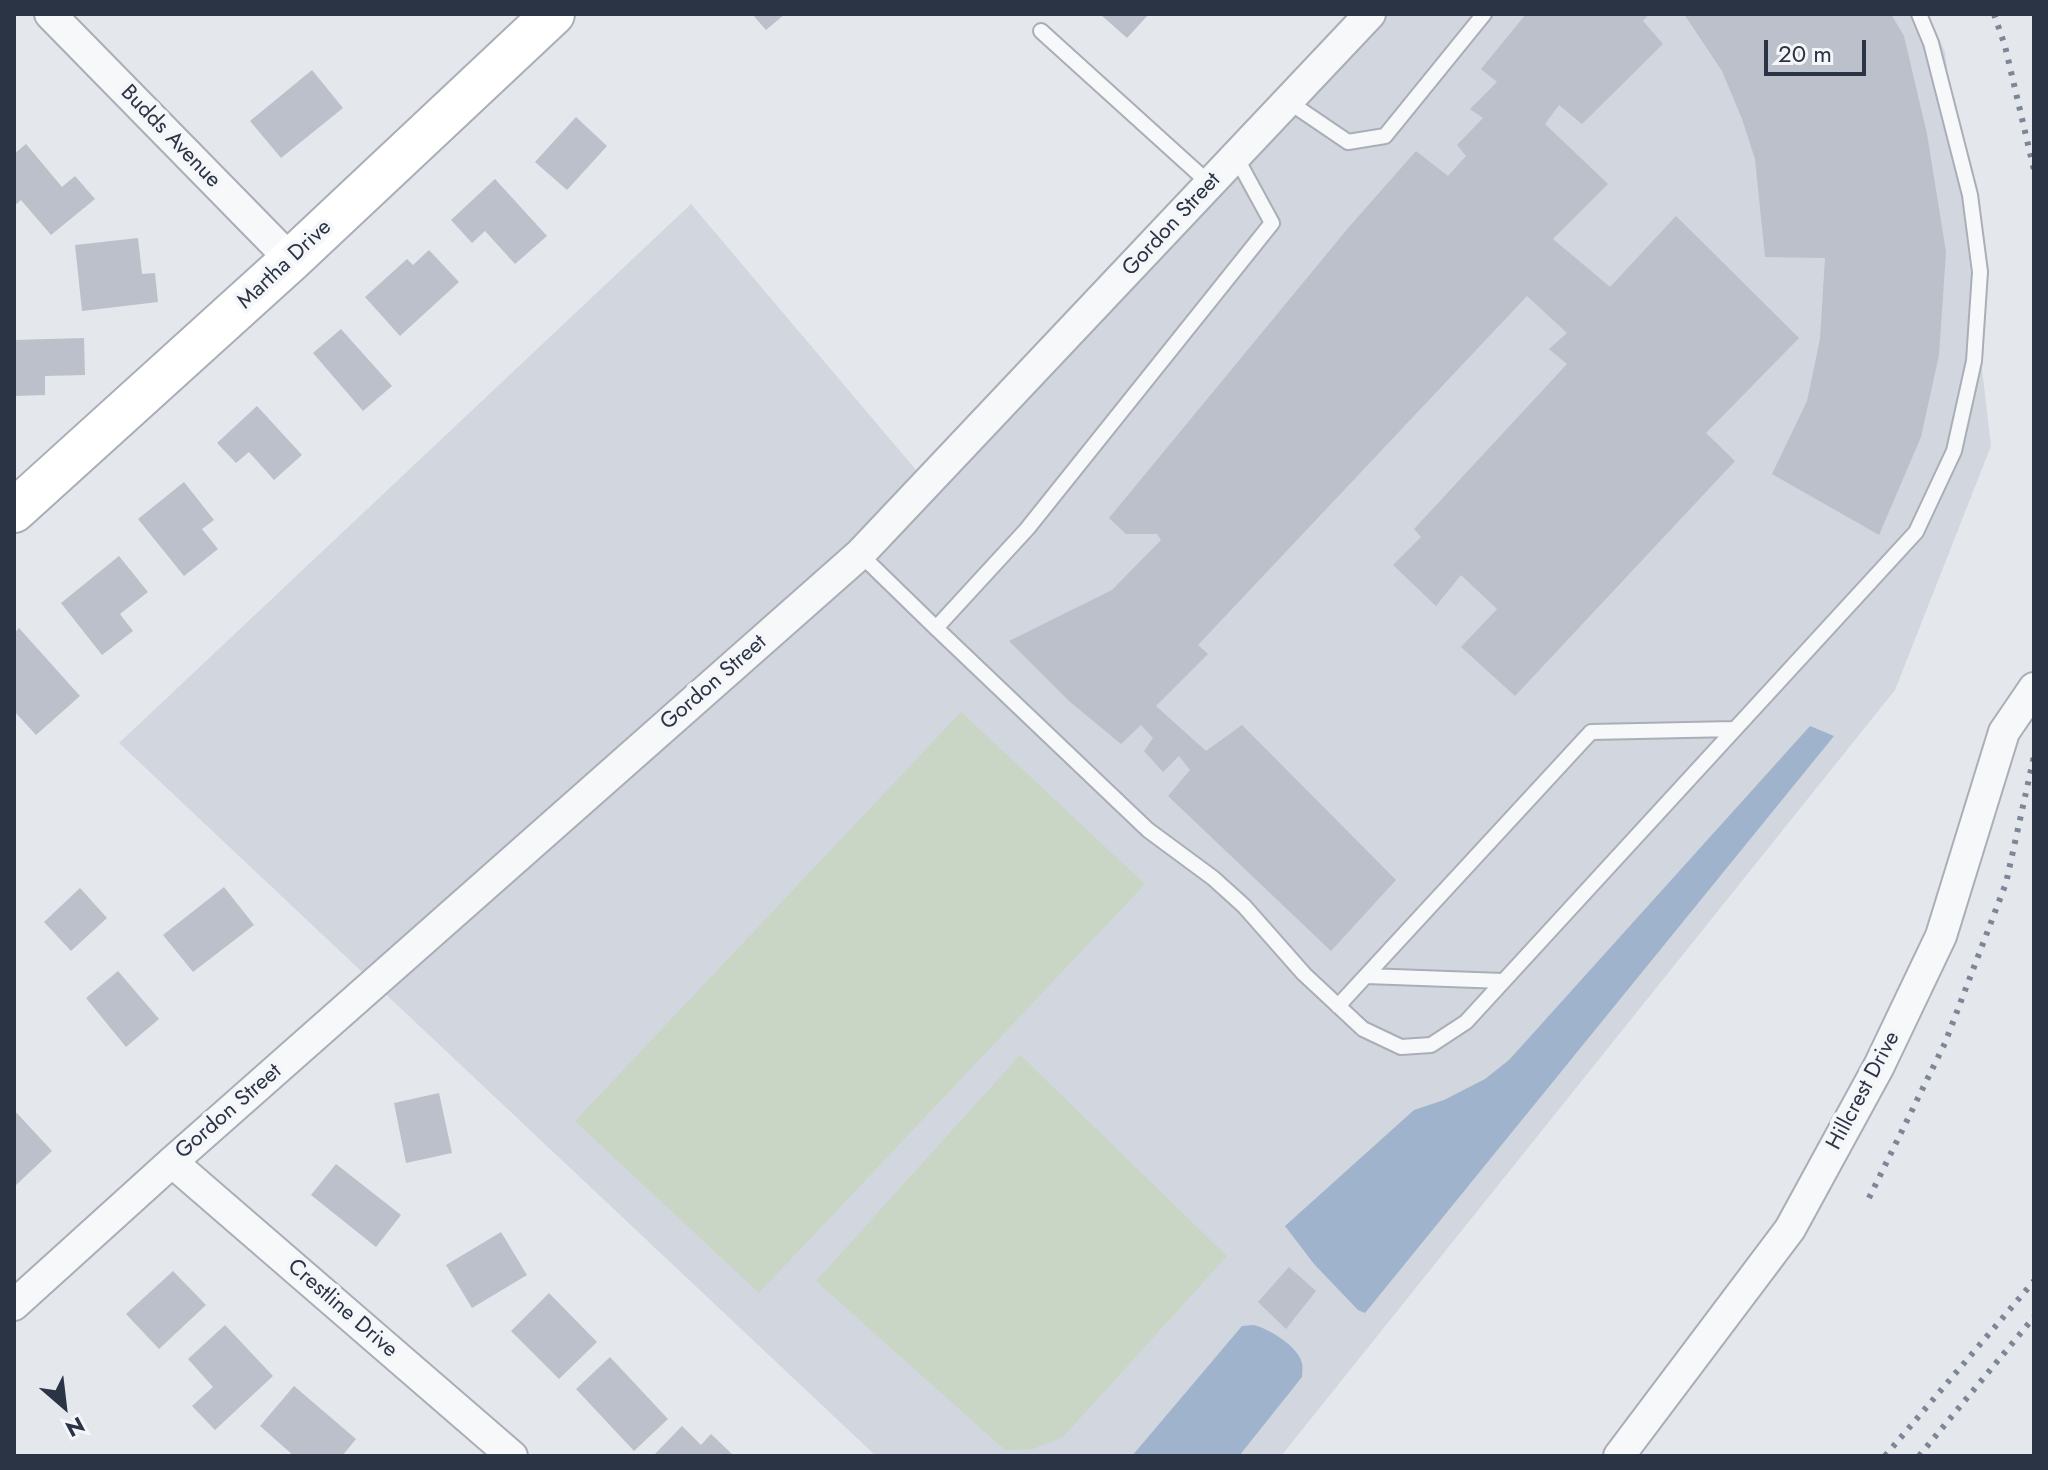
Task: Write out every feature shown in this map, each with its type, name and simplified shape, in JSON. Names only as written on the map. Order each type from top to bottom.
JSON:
[{"type":"street","name":"Budds Avenue","points":[[50,14],[291,260]]},
{"type":"street","name":"Martha Drive","points":[[14,511],[291,260],[553,14]]},
{"type":"street","name":"Gordon Street","points":[[14,1305],[860,554],[1370,14]]},
{"type":"street","name":"Hillcrest Drive","points":[[1619,1456],[1790,1229],[1879,1066],[1941,936],[2004,732],[2034,688]]},
{"type":"street","name":"Crestline Drive","points":[[172,1162],[512,1456]]},
{"type":"lane","points":[[1289,102],[1348,142],[1385,136],[1484,14]]},
{"type":"lane","points":[[860,554],[1148,830],[1213,878],[1244,906],[1304,974],[1363,1029],[1401,1047],[1431,1045],[1466,1022],[1916,532],[1954,451],[1974,361],[1980,272],[1970,195],[1931,43],[1919,14]]},
{"type":"lane","points":[[1041,31],[1210,184]]},
{"type":"lane","points":[[936,628],[1027,529],[1272,223],[1236,157]]},
{"type":"lane","points":[[1338,1006],[1591,732],[1734,729]]},
{"type":"lane","points":[[1366,976],[1503,981]]},
{"type":"shaded area","points":[[1370,14],[1928,14],[1945,52],[1991,446],[1895,690],[1281,1456],[876,1456],[119,743],[691,204],[927,483]]},
{"type":"green space","points":[[961,712],[1145,884],[759,1293],[575,1121]]},
{"type":"green space","points":[[1020,1055],[1227,1256],[1063,1437],[1033,1449],[1005,1450],[816,1281]]},
{"type":"water","points":[[1810,726],[1834,736],[1365,1313],[1358,1310],[1314,1264],[1285,1226],[1414,1110],[1444,1100],[1485,1079],[1509,1060]]},
{"type":"water","points":[[1254,1325],[1275,1334],[1295,1350],[1302,1363],[1302,1377],[1239,1456],[1132,1456],[1242,1326]]},
{"type":"building","points":[[752,14],[785,14],[766,30]]},
{"type":"building","points":[[1100,14],[1149,14],[1127,38]]},
{"type":"building","points":[[1526,14],[1649,14],[1643,21],[1663,44],[1582,124],[1559,105],[1545,124],[1608,184],[1553,239],[1610,287],[1676,216],[1799,338],[1706,433],[1735,461],[1515,696],[1461,647],[1497,609],[1461,575],[1436,606],[1393,565],[1421,537],[1414,529],[1567,364],[1549,349],[1567,333],[1527,296],[1198,645],[1208,654],[1156,706],[1206,751],[1242,725],[1396,880],[1331,951],[1168,796],[1190,770],[1179,756],[1163,772],[1144,751],[1153,738],[1141,725],[1121,744],[1069,701],[1009,641],[1112,590],[1161,540],[1157,534],[1126,534],[1109,518],[1349,227],[1416,151],[1448,176],[1466,156],[1457,145],[1483,118],[1470,109],[1497,82],[1481,69]]},
{"type":"building","points":[[1684,14],[1891,14],[1904,36],[1927,134],[1946,252],[1939,355],[1921,437],[1879,535],[1772,474],[1807,401],[1820,339],[1825,258],[1765,257],[1755,159],[1742,119],[1722,71]]},
{"type":"building","points":[[312,70],[343,108],[281,158],[250,121]]},
{"type":"building","points":[[576,117],[607,146],[567,190],[535,162]]},
{"type":"building","points":[[26,144],[62,187],[75,176],[95,199],[51,235],[21,200],[14,206],[14,154]]},
{"type":"building","points":[[495,179],[547,236],[515,264],[485,231],[472,243],[451,220]]},
{"type":"building","points":[[138,238],[142,274],[155,273],[158,302],[82,311],[75,245]]},
{"type":"building","points":[[429,250],[459,282],[400,336],[365,297],[407,259],[413,265]]},
{"type":"building","points":[[341,329],[392,386],[363,411],[313,353]]},
{"type":"building","points":[[84,338],[85,375],[45,376],[45,395],[14,396],[14,340]]},
{"type":"building","points":[[257,406],[302,455],[274,480],[249,452],[236,463],[217,443]]},
{"type":"building","points":[[184,482],[214,520],[202,529],[218,549],[184,576],[138,519]]},
{"type":"building","points":[[119,556],[148,592],[120,614],[133,631],[102,655],[61,603]]},
{"type":"building","points":[[19,628],[80,696],[36,735],[14,711],[14,633]]},
{"type":"building","points":[[224,887],[254,925],[193,972],[163,935]]},
{"type":"building","points":[[80,888],[107,918],[71,951],[44,922]]},
{"type":"building","points":[[118,971],[159,1019],[126,1047],[86,998]]},
{"type":"building","points":[[439,1093],[452,1153],[406,1163],[394,1103]]},
{"type":"building","points":[[14,1110],[52,1151],[14,1187]]},
{"type":"building","points":[[336,1164],[401,1215],[376,1247],[311,1195]]},
{"type":"building","points":[[501,1232],[527,1275],[472,1308],[446,1265]]},
{"type":"building","points":[[1289,1267],[1316,1291],[1286,1329],[1258,1302]]},
{"type":"building","points":[[173,1271],[206,1305],[159,1349],[126,1314]]},
{"type":"building","points":[[549,1293],[597,1342],[559,1379],[511,1331]]},
{"type":"building","points":[[225,1325],[273,1376],[215,1430],[192,1406],[213,1387],[188,1359]]},
{"type":"building","points":[[610,1357],[668,1419],[634,1451],[576,1389]]},
{"type":"building","points":[[294,1386],[356,1439],[342,1456],[294,1456],[260,1426]]},
{"type":"building","points":[[682,1426],[701,1445],[711,1434],[734,1456],[653,1456]]},
{"type":"railway","points":[[1994,14],[2005,46],[2034,170]]},
{"type":"railway","points":[[1869,1198],[1945,1043],[2006,883],[2034,756]]},
{"type":"railway","points":[[1885,1456],[2034,1281]]},
{"type":"railway","points":[[1919,1456],[2034,1317]]}]
